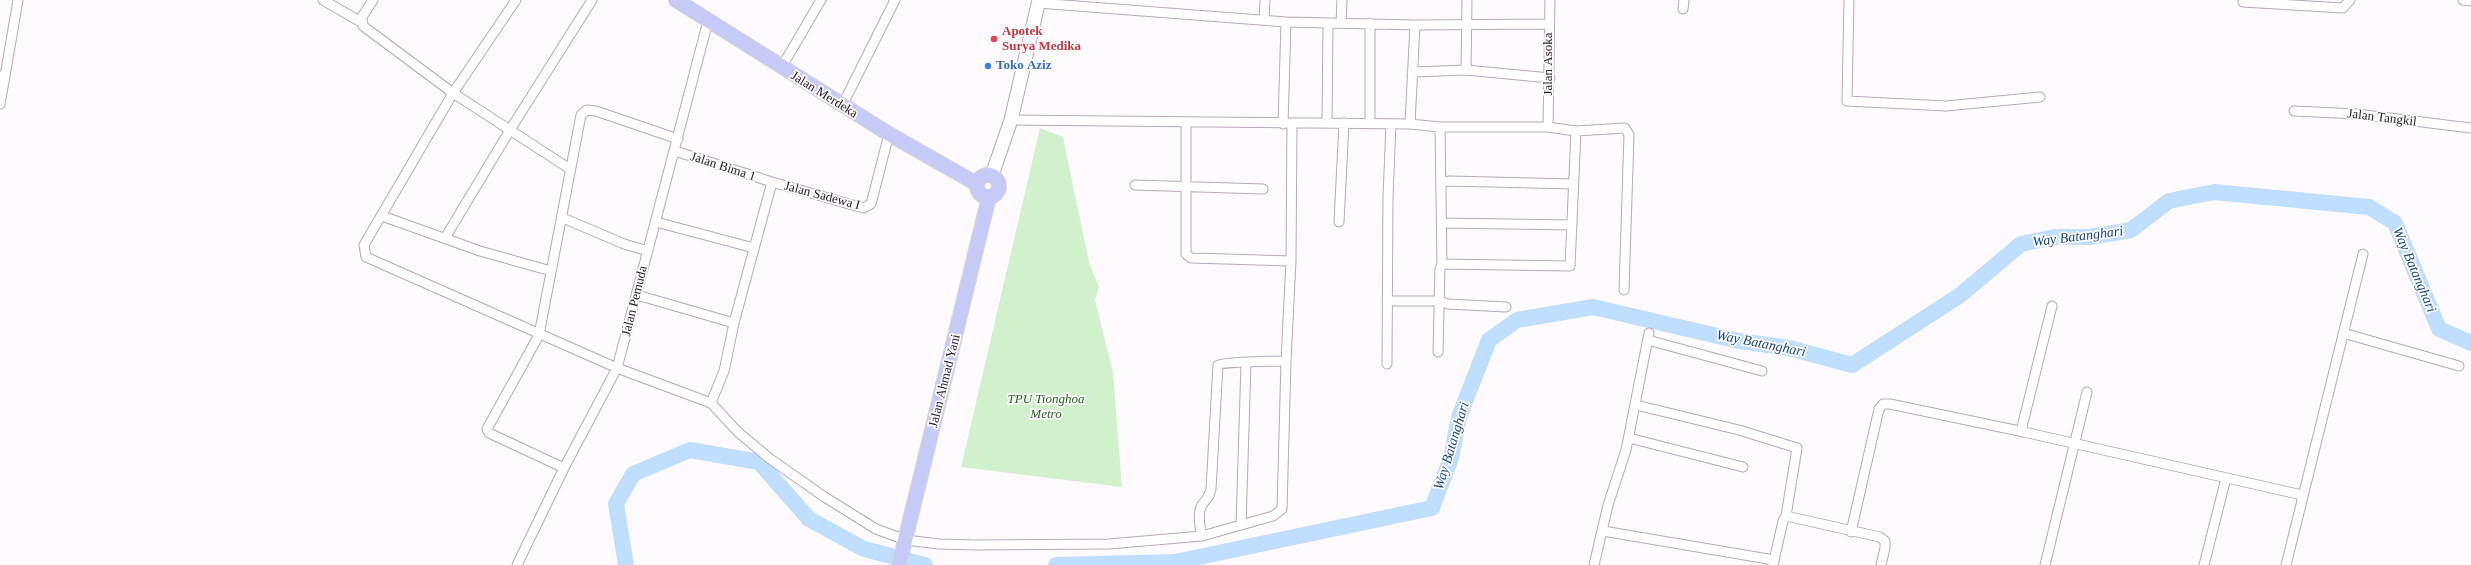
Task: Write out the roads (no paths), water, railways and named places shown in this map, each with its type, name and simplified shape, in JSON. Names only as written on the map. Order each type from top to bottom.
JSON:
[{"type":"main road","name":"Jalan Merdeka","points":[[676,0],[780,68],[842,106],[977,184]]},
{"type":"main road","points":[[984,175],[992,175],[996,177],[1000,185],[997,194],[989,197],[981,195],[977,184],[984,175]]},
{"type":"main road","name":"Jalan Ahmad Yani","points":[[899,565],[989,197]]},
{"type":"street","points":[[0,104],[2,76],[18,0]]},
{"type":"street","points":[[323,0],[361,22],[363,26],[453,93],[570,169]]},
{"type":"street","points":[[361,22],[372,0]]},
{"type":"street","points":[[516,0],[453,93],[364,245],[366,257],[539,335],[617,368],[711,403],[738,432],[769,458],[823,496],[905,544],[1109,544],[1202,536],[1273,516],[1282,509],[1286,361],[1291,261],[1286,22]]},
{"type":"street","points":[[445,238],[510,130],[592,0]]},
{"type":"street","points":[[780,68],[821,0]]},
{"type":"street","points":[[842,106],[895,0]]},
{"type":"street","points":[[1264,20],[1265,0]]},
{"type":"street","points":[[1342,0],[1342,23]]},
{"type":"street","points":[[1466,70],[1468,0]]},
{"type":"street","name":"Jalan Asoka","points":[[1548,127],[1550,78],[1550,0]]},
{"type":"street","points":[[1849,0],[1847,101],[1946,106],[2040,97]]},
{"type":"street","points":[[2243,2],[2343,8],[2350,0]]},
{"type":"street","points":[[2463,0],[2471,1]]},
{"type":"street","points":[[992,175],[1011,120],[1038,1],[1286,22],[1415,25],[1549,24]]},
{"type":"street","name":"Jalan Pemuda","points":[[517,565],[564,468],[617,368],[708,21]]},
{"type":"street","points":[[1327,123],[1328,23]]},
{"type":"street","points":[[1370,23],[1370,124]]},
{"type":"street","points":[[1410,124],[1415,25]]},
{"type":"street","points":[[1412,72],[1466,70],[1550,78]]},
{"type":"street","points":[[564,468],[487,431],[539,335],[563,218],[570,169],[581,115],[586,110],[596,110],[678,139]]},
{"type":"street","name":"Jalan Tangkil","points":[[2294,111],[2357,114],[2471,128]]},
{"type":"street","points":[[1011,120],[1288,124],[1410,124],[1440,127],[1548,127],[1576,131],[1621,127],[1628,131],[1624,290]]},
{"type":"street","points":[[1186,122],[1185,252],[1188,256],[1230,260],[1291,261]]},
{"type":"street","points":[[1339,222],[1344,123]]},
{"type":"street","points":[[1387,364],[1387,301],[1392,124]]},
{"type":"street","points":[[1438,352],[1440,269],[1442,264],[1440,127]]},
{"type":"street","points":[[1442,264],[1569,267],[1572,264],[1573,184],[1576,131]]},
{"type":"street","name":"Jalan Sadewa I","points":[[772,182],[867,208],[871,204],[889,134]]},
{"type":"street","name":"Jalan Bima 1","points":[[675,151],[772,182]]},
{"type":"street","points":[[711,403],[724,371],[734,323],[772,182]]},
{"type":"street","points":[[1441,182],[1573,184]]},
{"type":"street","points":[[1136,185],[1263,189]]},
{"type":"street","points":[[382,216],[445,238],[551,271]]},
{"type":"street","points":[[563,218],[624,244],[648,251]]},
{"type":"street","points":[[656,222],[754,248]]},
{"type":"street","points":[[1442,224],[1572,225]]},
{"type":"street","points":[[2286,565],[2302,495],[2363,254]]},
{"type":"street","points":[[637,295],[734,323]]},
{"type":"street","points":[[1387,301],[1439,301],[1448,304],[1506,307]]},
{"type":"street","points":[[2024,432],[2022,427],[2052,306]]},
{"type":"street","points":[[2343,333],[2459,366]]},
{"type":"street","points":[[1594,565],[1629,438],[1648,336],[1762,371]]},
{"type":"street","points":[[1202,536],[1199,523],[1201,505],[1209,498],[1211,489],[1218,365],[1225,362],[1246,363],[1286,361]]},
{"type":"street","points":[[1241,526],[1246,363]]},
{"type":"street","points":[[2045,565],[2087,392]]},
{"type":"street","points":[[1851,532],[1882,404],[1890,404],[2076,442],[2302,495]]},
{"type":"street","points":[[1603,531],[1773,563],[1782,521],[1786,516],[1797,448],[1739,430],[1636,405]]},
{"type":"street","points":[[1629,438],[1743,467]]},
{"type":"street","points":[[2204,565],[2226,478]]},
{"type":"street","points":[[1786,516],[1851,532],[1880,537],[1885,541],[1881,565]]},
{"type":"waterway","name":"Way Batanghari","points":[[1056,565],[1175,562],[1432,508],[1451,458],[1459,417],[1489,340],[1517,320],[1593,307],[1739,341],[1789,348],[1852,365],[1959,296],[2021,244],[2055,237],[2090,237],[2131,230],[2169,201],[2214,192],[2369,207],[2395,223],[2439,329],[2471,343]]},
{"type":"waterway","name":"Way Batanghari","points":[[626,565],[616,504],[633,474],[690,450],[759,462],[809,519],[864,549],[925,565]]},
{"type":"place","name":"Apotek Surya Medika","points":[[994,39]]},
{"type":"place","name":"Toko Aziz","points":[[988,66]]},
{"type":"park label","name":"TPU Tionghoa Metro","points":[[1046,408]]}]
